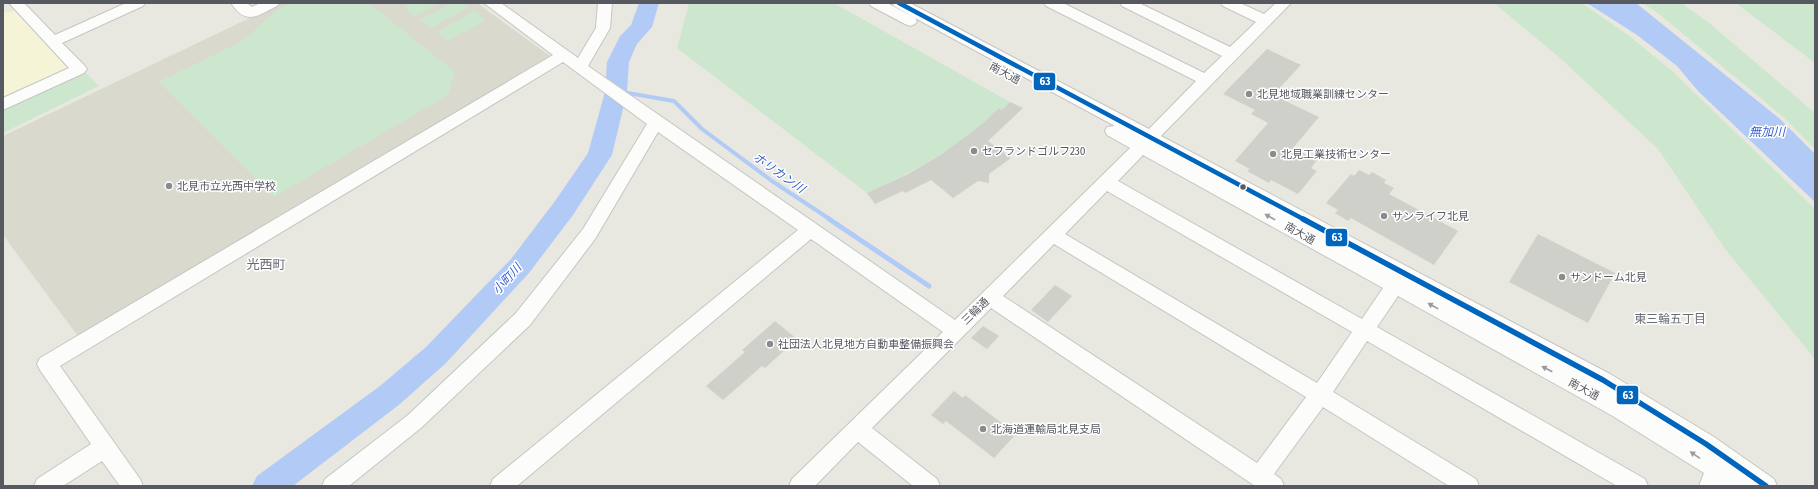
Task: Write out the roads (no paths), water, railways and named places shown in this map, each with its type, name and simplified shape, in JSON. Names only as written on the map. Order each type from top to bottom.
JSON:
[{"type":"street","points":[[3,5],[7,3]]},
{"type":"street","points":[[3,105],[79,69],[16,3]]},
{"type":"street","points":[[53,41],[138,3]]},
{"type":"street","points":[[238,3],[250,14],[272,3]]},
{"type":"street","points":[[491,3],[651,118],[956,330]]},
{"type":"street","points":[[132,486],[47,364],[577,65],[603,28],[606,3]]},
{"type":"street","name":"南大通","points":[[876,3],[912,9],[1146,142],[1399,279],[1683,447],[1738,486]]},
{"type":"street","points":[[1051,3],[1206,80]]},
{"type":"street","points":[[1127,3],[1232,54]]},
{"type":"street","points":[[1228,3],[1265,20]]},
{"type":"street","name":"三輪通","points":[[800,486],[1146,142],[1265,20],[1284,3]]},
{"type":"street","points":[[333,486],[415,421],[523,319],[590,234],[651,118]]},
{"type":"street","points":[[1106,182],[1637,486]]},
{"type":"street","points":[[501,486],[811,229]]},
{"type":"street","points":[[1053,235],[1320,395],[1468,486]]},
{"type":"street","points":[[989,297],[1266,481],[1320,395],[1399,279]]},
{"type":"street","points":[[857,429],[929,486]]},
{"type":"street","points":[[45,486],[105,447]]},
{"type":"street","name":"南大通","points":[[1716,470],[1766,486]]},
{"type":"water","name":"無加川","points":[[1587,3],[1636,3],[1780,119],[1815,154],[1815,202],[1699,92],[1677,66],[1637,35]]},
{"type":"waterway","name":"小町川","points":[[268,486],[390,395],[436,355],[520,266],[564,208],[600,155],[616,92],[618,62],[628,41],[641,27],[649,3]]},
{"type":"waterway","name":"ホリカン川","points":[[622,92],[674,101],[702,129],[772,181],[831,220]]},
{"type":"waterway","name":"ホリカン川","points":[[829,219],[929,286]]},
{"type":"place","name":"北見地域職業訓練センター","points":[[1249,94]]},
{"type":"place","name":"セフランドゴルフ230","points":[[974,151]]},
{"type":"place","name":"北見工業技術センター","points":[[1273,154]]},
{"type":"place","name":"北見市立光西中学校","points":[[169,186]]},
{"type":"place","name":"サンライフ北見","points":[[1384,216]]},
{"type":"place","name":"サンドーム北見","points":[[1562,277]]},
{"type":"place","name":"社団法人北見地方自動車整備振興会","points":[[770,344]]},
{"type":"place","name":"北海道運輸局北見支局","points":[[983,429]]},
{"type":"district","name":"光西町","points":[[266,264]]},
{"type":"district","name":"東三輪五丁目","points":[[1670,319]]}]
